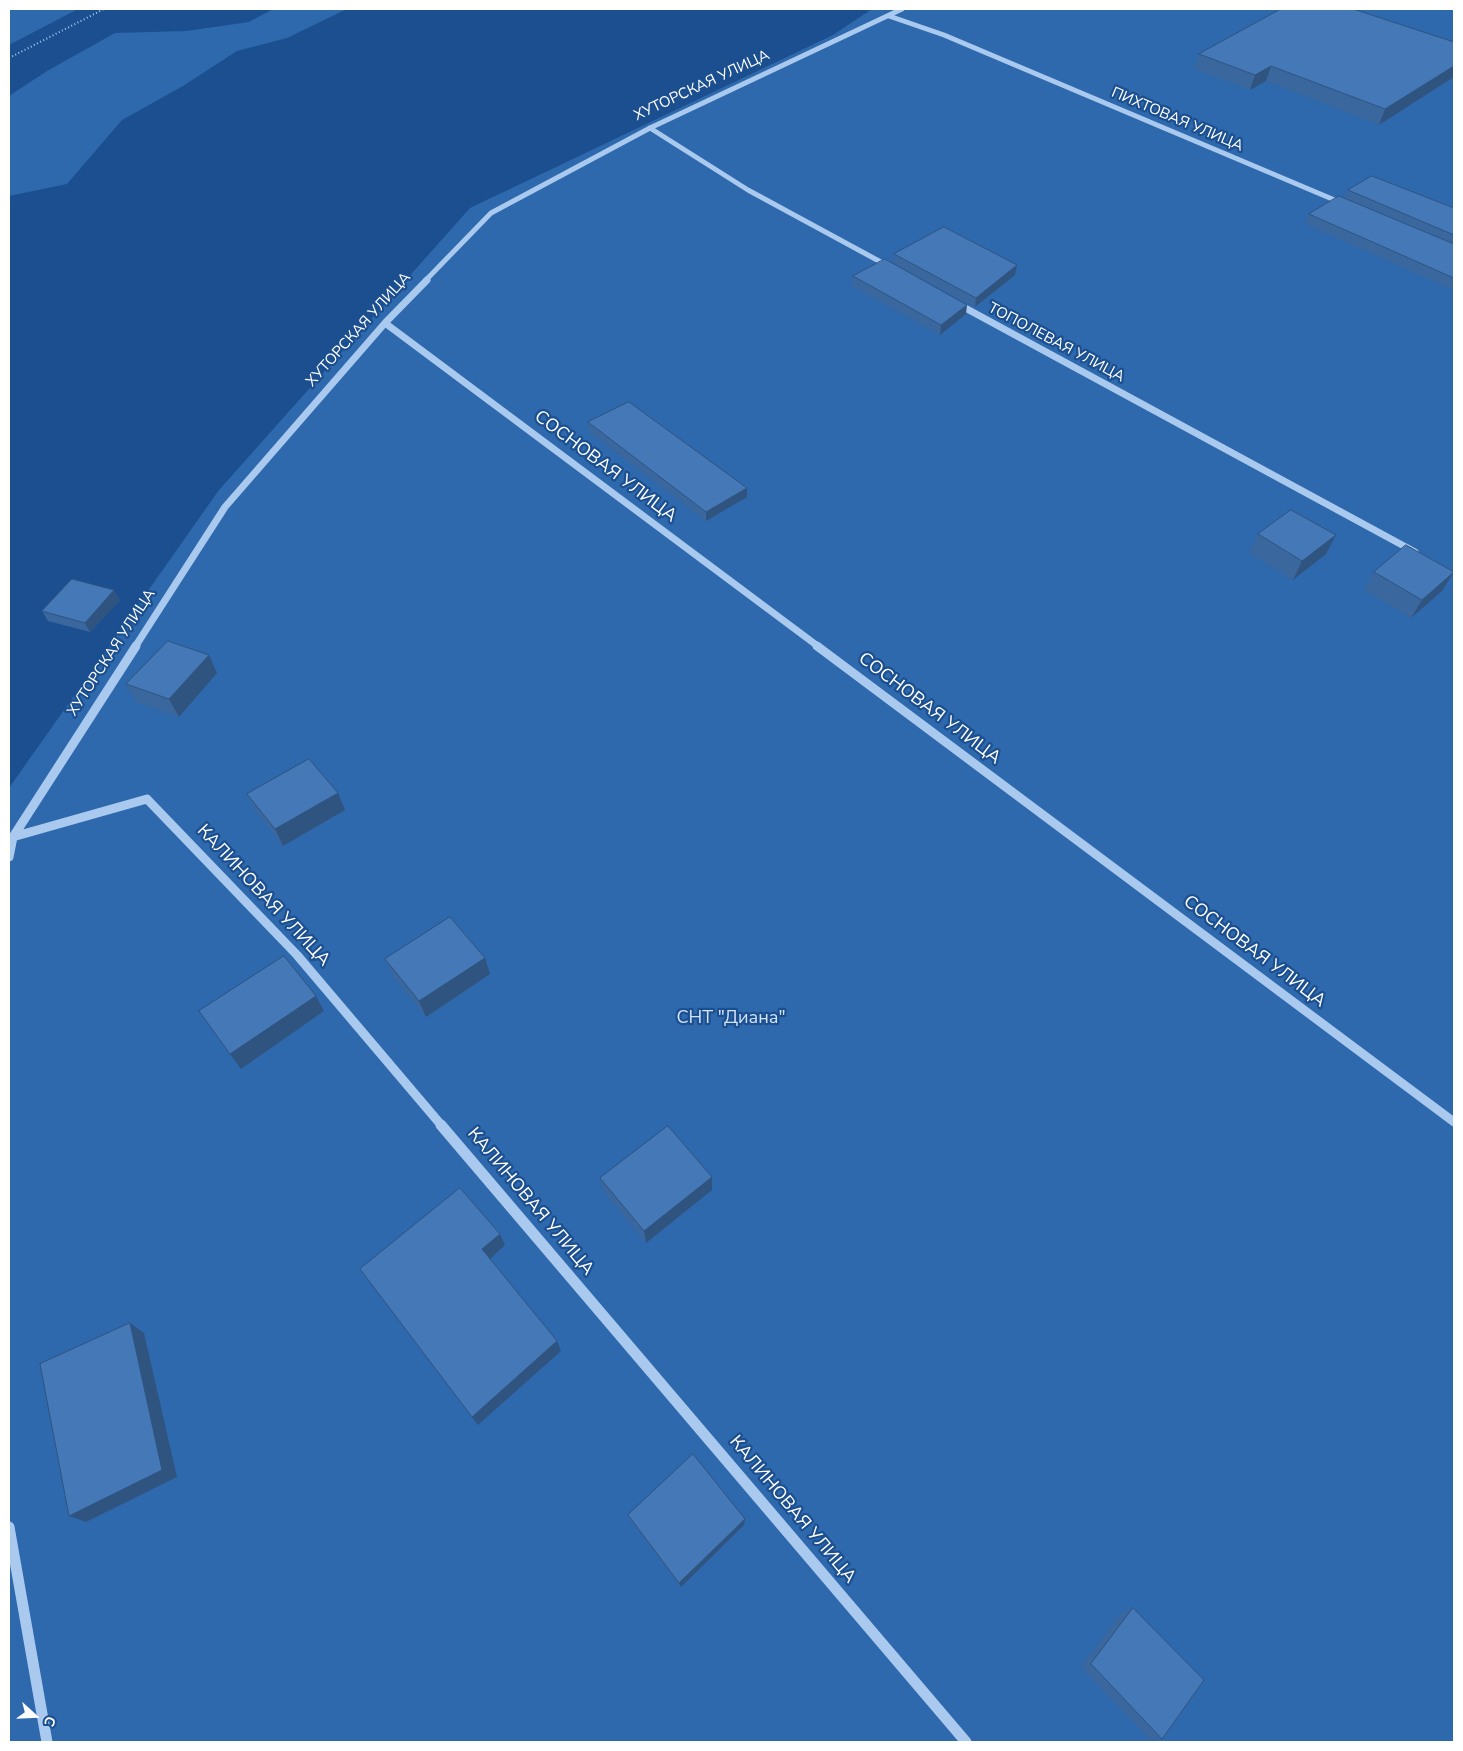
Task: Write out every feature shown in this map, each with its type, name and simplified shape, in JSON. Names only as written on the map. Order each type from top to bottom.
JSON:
[{"type":"street","name":"ХУТОРСКАЯ УЛИЦА","points":[[9,857],[11,837],[225,507],[385,323],[491,213],[650,128],[902,9]]},
{"type":"street","name":"ПИХТОВАЯ УЛИЦА","points":[[889,16],[944,35],[1354,209]]},
{"type":"street","points":[[650,128],[748,190],[896,270]]},
{"type":"street","name":"ТОПОЛЕВАЯ УЛИЦА","points":[[949,299],[1419,554]]},
{"type":"street","name":"СОСНОВАЯ УЛИЦА","points":[[385,323],[1454,1122]]},
{"type":"street","name":"КАЛИНОВАЯ УЛИЦА","points":[[11,837],[147,800],[297,955],[966,1742]]},
{"type":"street","points":[[9,1527],[48,1742]]},
{"type":"path","points":[[9,58],[104,9]]},
{"type":"green space","points":[[9,9],[78,9],[9,45]]},
{"type":"green space","points":[[273,9],[347,9],[287,38],[237,51],[183,86],[122,120],[67,184],[9,196],[9,96],[47,71],[115,33],[186,31],[249,22]]},
{"type":"green space","name":"СНТ \"Диана\"","points":[[872,9],[1454,9],[1454,1742],[9,1742],[9,788],[219,490],[470,208],[833,35]]},
{"type":"building","points":[[1281,9],[1353,9],[1454,42],[1454,66],[1385,109],[1271,66],[1255,75],[1199,54]]},
{"type":"building","points":[[1372,176],[1454,208],[1454,235],[1348,190]]},
{"type":"building","points":[[1339,196],[1454,244],[1454,278],[1309,214]]},
{"type":"building","points":[[944,227],[1017,265],[976,298],[894,254]]},
{"type":"building","points":[[885,259],[967,305],[941,325],[853,276]]},
{"type":"building","points":[[629,402],[747,488],[706,512],[588,422]]},
{"type":"building","points":[[1291,510],[1336,535],[1302,561],[1258,534]]},
{"type":"building","points":[[1406,545],[1454,572],[1422,600],[1374,572]]},
{"type":"building","points":[[72,579],[114,590],[85,623],[42,611]]},
{"type":"building","points":[[168,641],[209,655],[169,699],[126,684]]},
{"type":"building","points":[[309,759],[338,793],[275,829],[247,794]]},
{"type":"building","points":[[450,917],[485,958],[419,1001],[385,959]]},
{"type":"building","points":[[284,956],[316,996],[230,1054],[199,1011]]},
{"type":"building","points":[[668,1126],[712,1177],[644,1231],[600,1178]]},
{"type":"building","points":[[460,1188],[500,1234],[482,1249],[557,1341],[472,1417],[360,1269]]},
{"type":"building","points":[[130,1323],[162,1470],[69,1516],[40,1364]]},
{"type":"building","points":[[693,1454],[745,1519],[679,1583],[628,1515]]},
{"type":"building","points":[[1133,1608],[1204,1680],[1162,1739],[1091,1664]]}]
